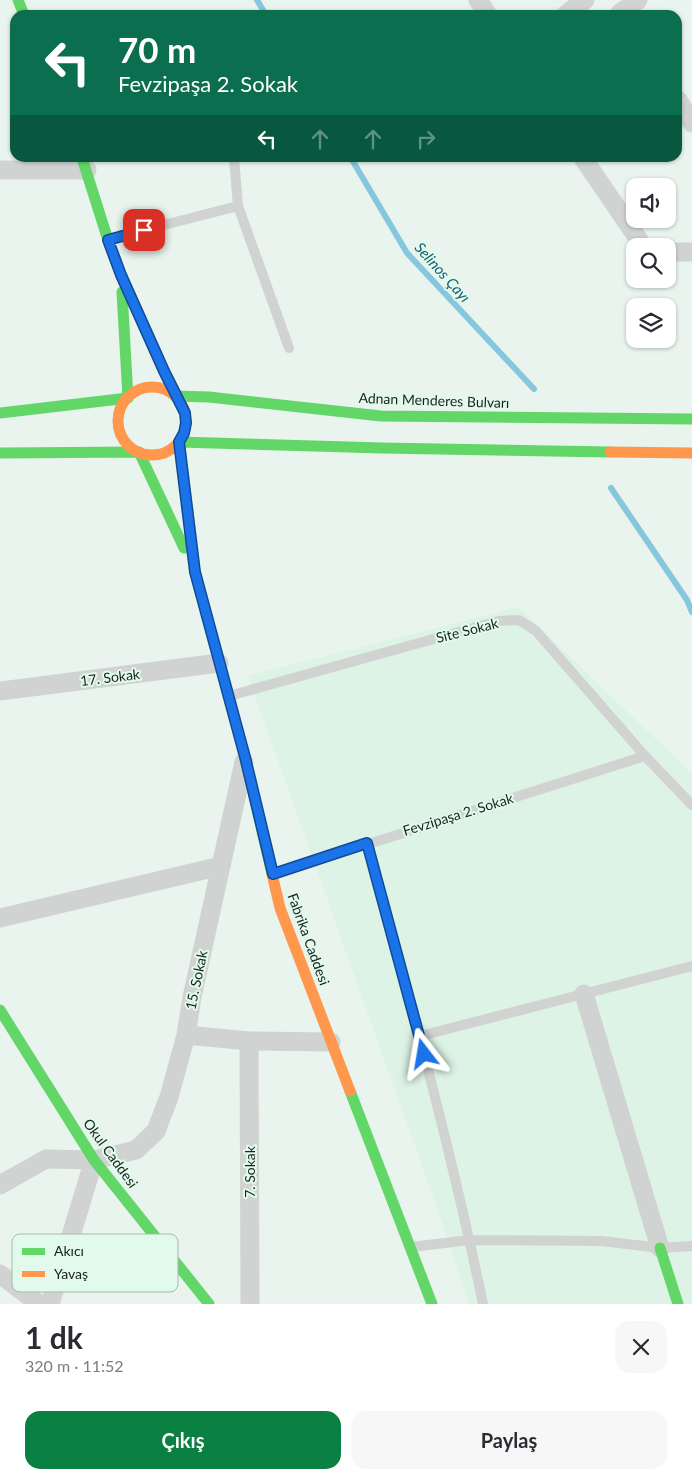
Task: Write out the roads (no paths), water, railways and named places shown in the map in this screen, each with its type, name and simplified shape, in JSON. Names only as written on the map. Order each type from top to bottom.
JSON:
[{"type":"main road","points":[[0,453],[139,452],[150,455],[161,454],[179,442],[184,433],[185,413],[175,396],[121,275],[84,164]]},
{"type":"main road","points":[[121,275],[128,398]]},
{"type":"main road","points":[[175,396],[158,388],[140,389],[128,398],[120,412],[119,428],[123,438],[139,452],[195,572]]},
{"type":"main road","name":"Adnan Menderes Bulvarı","points":[[175,396],[209,396],[382,416],[692,420]]},
{"type":"main road","points":[[0,413],[128,398]]},
{"type":"main road","points":[[179,442],[382,448],[692,453]]},
{"type":"main road","points":[[179,442],[195,572]]},
{"type":"main road","name":"Fabrika Caddesi","points":[[195,572],[245,757],[280,908],[432,1304]]},
{"type":"main road","name":"Okul Caddesi","points":[[0,1010],[94,1160],[153,1234]]},
{"type":"main road","points":[[660,1248],[678,1304]]},
{"type":"main road","name":"Okul Caddesi","points":[[178,1265],[209,1304]]},
{"type":"street","points":[[572,10],[586,0]]},
{"type":"street","points":[[617,9],[638,0]]},
{"type":"street","points":[[682,106],[692,122]]},
{"type":"street","points":[[586,162],[638,238]]},
{"type":"street","points":[[0,170],[84,164]]},
{"type":"street","points":[[676,252],[692,252]]},
{"type":"street","name":"17. Sokak","points":[[0,691],[219,662]]},
{"type":"street","name":"15. Sokak","points":[[0,1185],[46,1159],[94,1160],[136,1150],[156,1131],[169,1097],[186,1035],[192,997],[245,757]]},
{"type":"street","points":[[0,918],[221,866]]},
{"type":"street","points":[[584,994],[660,1248]]},
{"type":"street","points":[[186,1035],[249,1040],[331,1042]]},
{"type":"street","name":"7. Sokak","points":[[249,1040],[250,1304]]},
{"type":"street","points":[[71,1234],[94,1160]]},
{"type":"street","points":[[0,1274],[12,1283]]},
{"type":"street","points":[[23,1292],[39,1304]]},
{"type":"street","points":[[50,1304],[54,1292]]},
{"type":"lane","points":[[234,162],[238,206],[289,348]]},
{"type":"lane","points":[[108,240],[238,206]]},
{"type":"lane","name":"Site Sokak","points":[[228,696],[498,620],[519,620],[536,631],[644,756],[692,805]]},
{"type":"lane","name":"Fevzipaşa 2. Sokak","points":[[273,874],[644,756]]},
{"type":"lane","points":[[367,843],[420,1036],[470,1240],[483,1304]]},
{"type":"lane","points":[[420,1036],[692,966]]},
{"type":"lane","points":[[410,1247],[470,1240],[602,1241],[660,1248],[692,1246]]},
{"type":"waterway","name":"Selinos Çayı","points":[[257,0],[263,10]]},
{"type":"waterway","name":"Selinos Çayı","points":[[353,162],[407,253],[534,389]]},
{"type":"waterway","name":"Selinos Çayı","points":[[611,488],[687,600],[692,612]]}]
